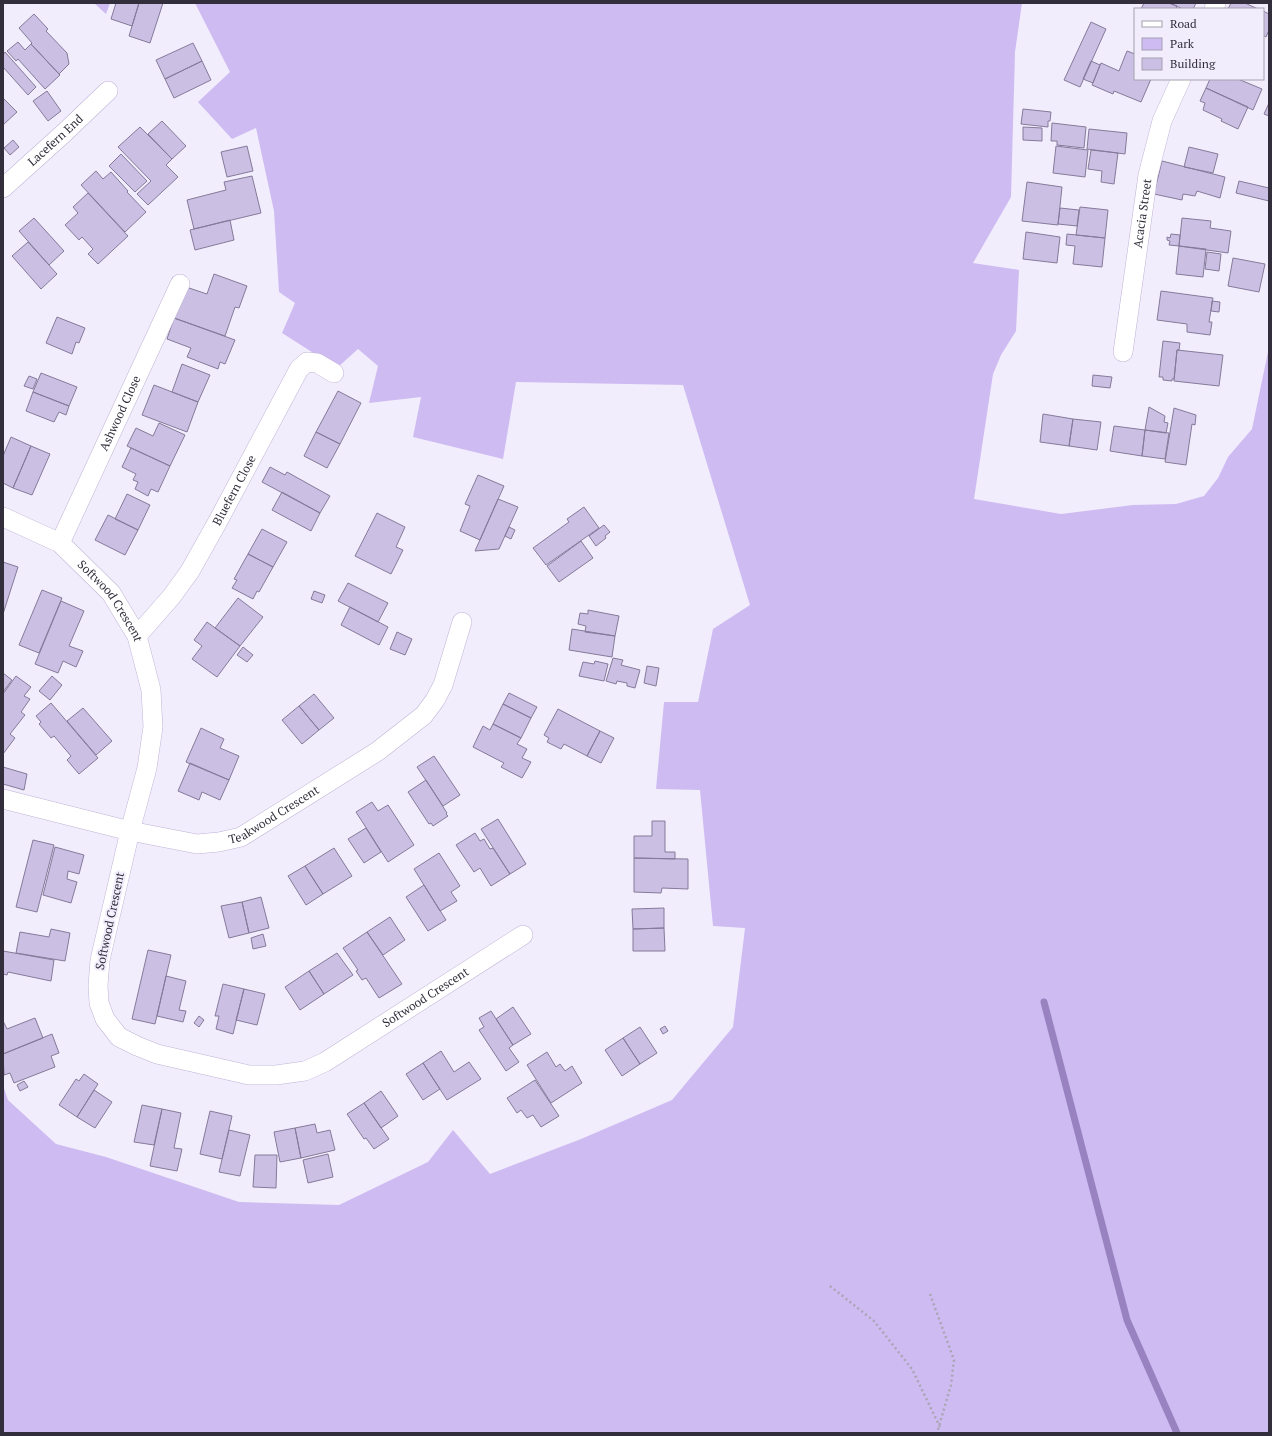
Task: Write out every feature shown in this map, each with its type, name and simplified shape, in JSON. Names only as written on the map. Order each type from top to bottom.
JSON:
[{"type":"street","name":"Acacia Street","points":[[1123,352],[1148,176],[1162,121],[1182,80]]},
{"type":"street","name":"Lacefern End","points":[[3,188],[108,91]]},
{"type":"street","name":"Ashwood Close","points":[[60,543],[180,284]]},
{"type":"street","name":"Bluefern Close","points":[[136,636],[172,596],[190,571],[299,369],[304,363],[312,362],[334,372]]},
{"type":"street","name":"Softwood Crescent","points":[[3,517],[60,543],[111,593],[136,636],[151,690],[153,727],[147,768],[130,832],[100,960],[98,986],[100,1003],[105,1020],[119,1036],[137,1046],[157,1054],[249,1075],[276,1076],[305,1071],[325,1062],[523,935]]},
{"type":"street","name":"Teakwood Crescent","points":[[3,799],[130,832],[196,844],[219,842],[241,837],[378,751],[424,715],[435,700],[443,685],[462,622]]},
{"type":"path","points":[[830,1286],[874,1321],[912,1369],[940,1427]]},
{"type":"path","points":[[930,1294],[954,1360],[951,1385],[937,1433]]},
{"type":"green space","points":[[94,3],[110,3],[106,14]]},
{"type":"green space","points":[[195,3],[1022,3],[1015,52],[1011,197],[973,263],[1019,270],[1016,331],[1001,355],[993,374],[974,499],[1061,514],[1133,505],[1176,504],[1204,496],[1218,478],[1228,457],[1252,429],[1269,347],[1269,1433],[3,1433],[3,1085],[8,1100],[56,1144],[106,1157],[239,1202],[339,1205],[428,1162],[453,1130],[490,1174],[581,1139],[672,1100],[733,1027],[745,928],[713,926],[700,790],[656,789],[664,702],[698,702],[713,629],[750,605],[683,385],[516,382],[503,459],[413,437],[421,397],[369,403],[378,366],[358,349],[337,368],[282,333],[295,303],[279,292],[274,211],[256,128],[232,139],[198,102],[230,72]]},
{"type":"building","points":[[116,3],[139,3],[132,26],[111,19]]},
{"type":"building","points":[[139,3],[163,3],[150,43],[129,36]]},
{"type":"building","points":[[1144,3],[1169,3],[1177,6],[1176,8],[1142,8]]},
{"type":"building","points":[[1169,3],[1196,3],[1194,8],[1181,8]]},
{"type":"building","points":[[1231,3],[1245,3],[1256,8],[1228,8]]},
{"type":"building","points":[[1264,12],[1269,14],[1269,30],[1266,37],[1264,36]]},
{"type":"building","points":[[34,14],[48,29],[46,31],[67,53],[69,64],[59,74],[31,44],[32,43],[19,28]]},
{"type":"building","points":[[1091,22],[1106,29],[1080,87],[1064,80]]},
{"type":"building","points":[[18,42],[25,50],[31,44],[60,75],[45,89],[18,59],[16,61],[7,51]]},
{"type":"building","points":[[193,43],[202,61],[165,79],[156,60]]},
{"type":"building","points":[[1127,51],[1134,54],[1134,80],[1151,80],[1141,102],[1114,91],[1113,94],[1092,85],[1101,63],[1119,71]]},
{"type":"building","points":[[5,52],[36,87],[28,95],[3,67],[3,55]]},
{"type":"building","points":[[202,61],[211,80],[174,98],[165,79]]},
{"type":"building","points":[[1091,61],[1100,65],[1093,83],[1083,79]]},
{"type":"building","points":[[1210,80],[1240,80],[1262,89],[1253,110],[1206,88]]},
{"type":"building","points":[[1206,88],[1248,107],[1238,129],[1203,110],[1205,103],[1200,101]]},
{"type":"building","points":[[47,91],[61,111],[48,121],[33,101]]},
{"type":"building","points":[[3,98],[17,112],[3,125]]},
{"type":"building","points":[[1269,103],[1269,116],[1264,114]]},
{"type":"building","points":[[1023,109],[1051,112],[1048,127],[1021,124]]},
{"type":"building","points":[[162,121],[186,146],[172,159],[148,134]]},
{"type":"building","points":[[1052,123],[1086,127],[1084,148],[1057,145],[1057,141],[1051,141]]},
{"type":"building","points":[[140,127],[172,159],[166,165],[178,177],[148,205],[137,194],[151,181],[118,147]]},
{"type":"building","points":[[1023,127],[1042,128],[1042,141],[1023,140]]},
{"type":"building","points":[[1089,129],[1127,133],[1125,154],[1087,149]]},
{"type":"building","points":[[13,140],[19,147],[10,155],[4,148]]},
{"type":"building","points":[[247,146],[253,171],[227,177],[221,152]]},
{"type":"building","points":[[1056,146],[1088,150],[1085,177],[1053,173]]},
{"type":"building","points":[[1189,147],[1218,154],[1213,173],[1184,167]]},
{"type":"building","points":[[1091,150],[1118,153],[1114,184],[1101,182],[1102,171],[1088,169]]},
{"type":"building","points":[[121,154],[147,181],[135,192],[109,166]]},
{"type":"building","points":[[1162,161],[1225,177],[1220,198],[1197,191],[1195,196],[1183,194],[1182,200],[1154,194]]},
{"type":"building","points":[[96,171],[103,179],[111,172],[146,212],[125,232],[81,185]]},
{"type":"building","points":[[252,176],[261,213],[194,229],[187,200],[226,190],[224,182]]},
{"type":"building","points":[[1239,181],[1269,188],[1269,201],[1236,193]]},
{"type":"building","points":[[1027,182],[1062,187],[1058,225],[1022,221]]},
{"type":"building","points":[[88,193],[128,236],[98,264],[88,254],[93,249],[82,237],[79,240],[65,225],[78,213],[73,207]]},
{"type":"building","points":[[1080,207],[1108,210],[1105,238],[1076,235]]},
{"type":"building","points":[[1060,208],[1079,210],[1077,226],[1058,224]]},
{"type":"building","points":[[34,218],[64,251],[49,265],[19,231]]},
{"type":"building","points":[[1182,218],[1211,221],[1210,228],[1231,231],[1228,253],[1179,246]]},
{"type":"building","points":[[230,220],[234,240],[195,250],[190,230]]},
{"type":"building","points":[[1026,232],[1060,237],[1057,263],[1023,259]]},
{"type":"building","points":[[1067,234],[1105,238],[1102,267],[1073,264],[1075,246],[1066,245]]},
{"type":"building","points":[[1171,234],[1180,235],[1179,246],[1169,245],[1170,241],[1167,240],[1167,237],[1170,238]]},
{"type":"building","points":[[28,242],[57,274],[41,289],[12,256]]},
{"type":"building","points":[[1179,246],[1206,249],[1203,277],[1176,274]]},
{"type":"building","points":[[1207,252],[1221,254],[1219,271],[1205,269]]},
{"type":"building","points":[[1233,258],[1265,264],[1259,292],[1228,286]]},
{"type":"building","points":[[214,274],[247,286],[239,308],[235,307],[225,336],[174,318],[186,287],[207,294]]},
{"type":"building","points":[[1161,291],[1213,298],[1209,322],[1212,322],[1210,335],[1187,332],[1187,324],[1157,320]]},
{"type":"building","points":[[1212,301],[1220,302],[1219,312],[1211,311]]},
{"type":"building","points":[[57,317],[85,328],[79,343],[76,342],[72,354],[46,343]]},
{"type":"building","points":[[174,318],[235,340],[225,364],[220,362],[218,369],[187,357],[191,348],[167,339]]},
{"type":"building","points":[[1163,341],[1180,343],[1179,350],[1177,350],[1174,379],[1172,379],[1172,381],[1163,380],[1163,377],[1159,377]]},
{"type":"building","points":[[1177,350],[1223,355],[1219,386],[1174,381]]},
{"type":"building","points":[[182,364],[210,375],[198,402],[172,392]]},
{"type":"building","points":[[41,373],[77,387],[69,406],[33,392]]},
{"type":"building","points":[[1093,375],[1112,377],[1110,388],[1092,386]]},
{"type":"building","points":[[29,376],[37,379],[33,389],[24,386]]},
{"type":"building","points":[[154,385],[198,402],[187,432],[142,415]]},
{"type":"building","points":[[338,391],[361,403],[340,444],[316,432]]},
{"type":"building","points":[[33,392],[69,406],[66,415],[59,412],[54,422],[26,411]]},
{"type":"building","points":[[1149,407],[1165,416],[1164,422],[1168,423],[1166,433],[1145,430]]},
{"type":"building","points":[[1174,408],[1196,415],[1195,425],[1192,424],[1186,465],[1165,462]]},
{"type":"building","points":[[1043,414],[1073,419],[1069,446],[1040,442]]},
{"type":"building","points":[[1073,419],[1101,422],[1097,450],[1069,446]]},
{"type":"building","points":[[159,423],[185,435],[170,466],[127,446],[136,428],[153,436]]},
{"type":"building","points":[[1114,426],[1145,430],[1142,456],[1110,451]]},
{"type":"building","points":[[1145,430],[1169,433],[1165,459],[1142,456]]},
{"type":"building","points":[[316,432],[340,444],[327,468],[304,456]]},
{"type":"building","points":[[11,437],[31,446],[13,488],[3,483],[3,456]]},
{"type":"building","points":[[31,446],[50,454],[32,495],[13,488]]},
{"type":"building","points":[[131,448],[170,466],[158,492],[151,489],[148,496],[135,489],[138,482],[133,480],[136,474],[122,467]]},
{"type":"building","points":[[270,467],[285,475],[287,472],[330,496],[320,513],[262,482]]},
{"type":"building","points":[[478,475],[504,486],[480,540],[460,531],[470,506],[465,504]]},
{"type":"building","points":[[282,492],[320,513],[311,531],[272,510]]},
{"type":"building","points":[[127,494],[150,505],[138,530],[115,519]]},
{"type":"building","points":[[498,499],[518,507],[499,549],[475,551]]},
{"type":"building","points":[[584,507],[599,528],[546,565],[533,548],[569,522],[567,519]]},
{"type":"building","points":[[377,513],[405,527],[396,547],[403,550],[391,574],[355,556]]},
{"type":"building","points":[[108,515],[138,530],[125,555],[95,540]]},
{"type":"building","points":[[604,525],[610,532],[605,536],[606,538],[596,546],[589,536]]},
{"type":"building","points":[[509,527],[515,530],[511,539],[505,536]]},
{"type":"building","points":[[262,529],[287,542],[273,567],[248,554]]},
{"type":"building","points":[[581,541],[593,558],[559,582],[547,566]]},
{"type":"building","points":[[248,554],[273,567],[259,592],[257,591],[253,599],[232,588],[237,580],[234,579]]},
{"type":"building","points":[[3,562],[18,567],[3,614]]},
{"type":"building","points":[[348,583],[388,603],[378,622],[338,601]]},
{"type":"building","points":[[42,590],[62,598],[39,653],[19,645]]},
{"type":"building","points":[[314,591],[325,595],[322,603],[311,599]]},
{"type":"building","points":[[238,598],[263,617],[240,646],[215,628]]},
{"type":"building","points":[[61,601],[84,611],[69,646],[83,651],[76,667],[63,661],[58,673],[35,664]]},
{"type":"building","points":[[350,607],[388,627],[379,645],[341,625]]},
{"type":"building","points":[[588,610],[619,616],[615,636],[585,632],[586,626],[578,624],[580,613],[588,614]]},
{"type":"building","points":[[207,622],[240,646],[217,677],[192,659],[202,646],[194,640]]},
{"type":"building","points":[[572,629],[615,636],[612,657],[569,650]]},
{"type":"building","points":[[397,632],[412,639],[405,655],[390,649]]},
{"type":"building","points":[[243,647],[253,655],[247,662],[237,655]]},
{"type":"building","points":[[613,658],[623,660],[621,665],[640,670],[635,688],[627,686],[627,683],[617,681],[616,684],[606,681]]},
{"type":"building","points":[[595,661],[608,664],[604,681],[579,676],[583,662],[594,664]]},
{"type":"building","points":[[647,666],[659,668],[656,686],[644,683]]},
{"type":"building","points":[[3,673],[12,680],[3,692]]},
{"type":"building","points":[[16,676],[31,687],[24,696],[30,699],[21,712],[25,715],[10,734],[15,738],[3,754],[3,694]]},
{"type":"building","points":[[52,676],[62,685],[50,700],[39,691]]},
{"type":"building","points":[[509,693],[537,707],[531,718],[503,704]]},
{"type":"building","points":[[314,694],[334,718],[319,730],[299,706]]},
{"type":"building","points":[[51,703],[98,758],[79,774],[67,760],[71,756],[54,736],[51,738],[39,724],[41,722],[36,716]]},
{"type":"building","points":[[503,704],[531,718],[521,738],[493,724]]},
{"type":"building","points":[[299,706],[319,730],[302,744],[282,720]]},
{"type":"building","points":[[83,708],[112,741],[96,755],[67,721]]},
{"type":"building","points":[[558,709],[600,731],[587,756],[564,744],[561,749],[547,742],[549,738],[544,735]]},
{"type":"building","points":[[493,724],[521,738],[517,744],[527,749],[522,758],[531,762],[522,778],[501,767],[504,763],[473,747],[483,726],[490,730]]},
{"type":"building","points":[[201,728],[224,739],[220,748],[239,756],[229,780],[186,762]]},
{"type":"building","points":[[600,731],[614,738],[601,763],[587,756]]},
{"type":"building","points":[[434,756],[460,795],[443,806],[417,767]]},
{"type":"building","points":[[190,763],[229,780],[220,800],[202,792],[199,800],[178,791]]},
{"type":"building","points":[[3,767],[27,774],[24,790],[3,784]]},
{"type":"building","points":[[426,780],[448,816],[433,826],[431,823],[429,824],[408,792]]},
{"type":"building","points":[[372,802],[378,811],[388,805],[414,845],[388,862],[356,812]]},
{"type":"building","points":[[498,819],[526,864],[510,874],[481,829]]},
{"type":"building","points":[[652,821],[665,821],[665,852],[675,852],[675,859],[634,858],[634,836],[652,836]]},
{"type":"building","points":[[366,828],[381,852],[364,863],[348,839]]},
{"type":"building","points":[[475,833],[480,841],[484,839],[490,849],[493,848],[510,874],[491,886],[480,868],[474,872],[456,845]]},
{"type":"building","points":[[33,840],[54,845],[37,912],[16,907]]},
{"type":"building","points":[[55,847],[84,855],[79,874],[68,871],[67,879],[77,882],[71,903],[43,895]]},
{"type":"building","points":[[334,848],[352,876],[323,894],[305,866]]},
{"type":"building","points":[[439,853],[460,886],[451,892],[457,901],[440,911],[414,869]]},
{"type":"building","points":[[634,858],[688,859],[688,889],[662,888],[661,893],[634,892]]},
{"type":"building","points":[[305,866],[323,894],[306,905],[288,876]]},
{"type":"building","points":[[424,885],[446,920],[428,931],[406,897]]},
{"type":"building","points":[[261,897],[269,928],[249,933],[242,902]]},
{"type":"building","points":[[242,902],[249,933],[229,938],[221,906]]},
{"type":"building","points":[[664,908],[664,928],[633,929],[632,909]]},
{"type":"building","points":[[390,917],[405,940],[383,955],[367,932]]},
{"type":"building","points":[[664,928],[665,951],[633,951],[633,929]]},
{"type":"building","points":[[51,929],[70,933],[65,961],[16,953],[20,932],[49,937]]},
{"type":"building","points":[[367,932],[402,984],[379,998],[366,978],[362,980],[356,971],[358,970],[343,948]]},
{"type":"building","points":[[263,934],[266,946],[253,949],[251,938]]},
{"type":"building","points":[[148,950],[171,955],[155,1024],[132,1019]]},
{"type":"building","points":[[3,951],[54,960],[51,981],[8,972],[7,975],[3,974]]},
{"type":"building","points":[[337,953],[353,975],[324,994],[309,971]]},
{"type":"building","points":[[309,971],[324,994],[300,1010],[285,987]]},
{"type":"building","points":[[166,976],[186,981],[179,1010],[186,1011],[183,1022],[157,1016]]},
{"type":"building","points":[[223,984],[244,989],[233,1034],[216,1029],[219,1016],[215,1016]]},
{"type":"building","points":[[244,989],[265,994],[257,1025],[236,1020]]},
{"type":"building","points":[[513,1007],[531,1034],[513,1045],[496,1019]]},
{"type":"building","points":[[491,1011],[513,1045],[509,1048],[519,1062],[506,1071],[479,1030],[484,1027],[479,1018]]},
{"type":"building","points":[[199,1016],[204,1020],[199,1027],[194,1023]]},
{"type":"building","points":[[35,1018],[43,1038],[3,1054],[3,1021],[7,1029]]},
{"type":"building","points":[[665,1026],[668,1031],[663,1034],[660,1029]]},
{"type":"building","points":[[640,1027],[657,1053],[640,1064],[623,1038]]},
{"type":"building","points":[[52,1034],[59,1053],[51,1056],[55,1067],[14,1083],[10,1073],[4,1075],[3,1054]]},
{"type":"building","points":[[623,1038],[640,1064],[622,1076],[605,1050]]},
{"type":"building","points":[[441,1051],[454,1072],[469,1062],[481,1079],[447,1100],[423,1063]]},
{"type":"building","points":[[547,1052],[556,1067],[560,1064],[565,1071],[572,1066],[582,1083],[551,1103],[527,1065]]},
{"type":"building","points":[[423,1063],[440,1089],[423,1100],[406,1074]]},
{"type":"building","points":[[84,1074],[98,1084],[77,1117],[59,1105],[76,1079],[79,1081]]},
{"type":"building","points":[[535,1080],[559,1116],[541,1127],[533,1115],[527,1118],[521,1110],[517,1113],[507,1098]]},
{"type":"building","points":[[24,1081],[28,1087],[20,1091],[17,1085]]},
{"type":"building","points":[[94,1090],[112,1102],[95,1128],[77,1117]]},
{"type":"building","points":[[381,1091],[398,1116],[381,1128],[364,1103]]},
{"type":"building","points":[[364,1103],[389,1139],[374,1149],[366,1138],[364,1139],[347,1114]]},
{"type":"building","points":[[142,1105],[162,1109],[154,1145],[134,1142]]},
{"type":"building","points":[[162,1109],[181,1113],[174,1148],[182,1149],[177,1171],[150,1166]]},
{"type":"building","points":[[210,1111],[232,1116],[222,1159],[200,1154]]},
{"type":"building","points":[[315,1124],[317,1133],[330,1130],[335,1150],[301,1158],[295,1128]]},
{"type":"building","points":[[295,1128],[301,1158],[280,1162],[274,1132]]},
{"type":"building","points":[[229,1130],[250,1135],[240,1176],[219,1172]]},
{"type":"building","points":[[328,1154],[333,1177],[308,1183],[303,1160]]},
{"type":"building","points":[[255,1155],[277,1155],[276,1188],[253,1187]]},
{"type":"waterway","points":[[1044,1002],[1127,1320],[1177,1433]]}]
